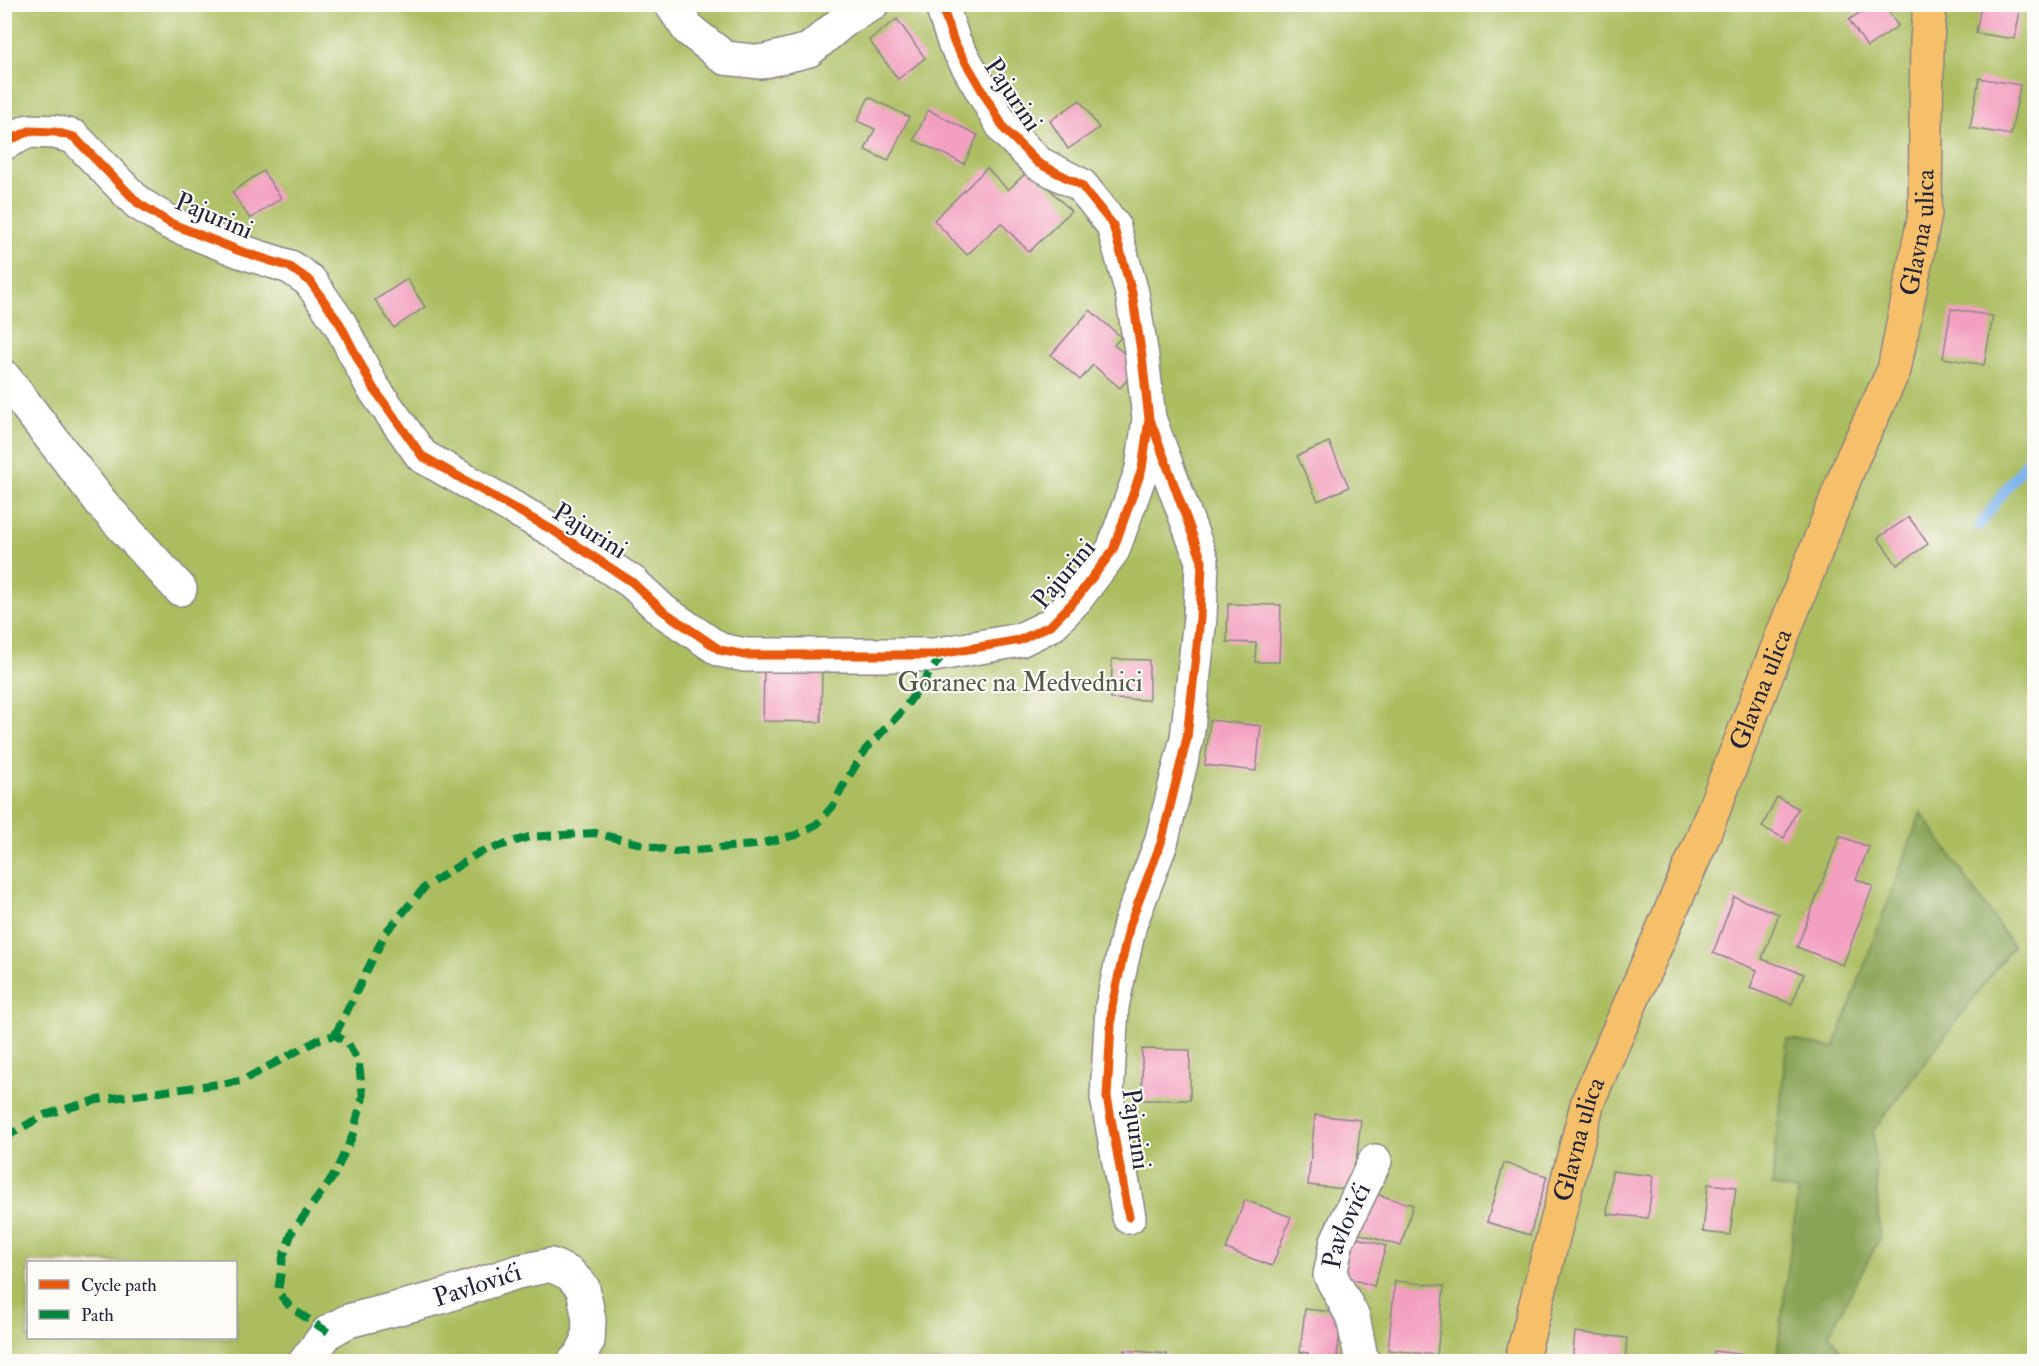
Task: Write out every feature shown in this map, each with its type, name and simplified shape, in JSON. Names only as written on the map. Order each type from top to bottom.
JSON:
[{"type":"main road","name":"Glavna ulica","points":[[1521,1362],[1588,1101],[1700,844],[1853,456],[1894,370],[1925,214],[1930,4]]},
{"type":"street","points":[[671,4],[688,29],[725,58],[761,62],[809,50],[847,18],[872,4]]},
{"type":"street","name":"Pajurini","points":[[944,4],[944,12],[954,42],[1005,130],[1038,163],[1081,185],[1113,225],[1132,293],[1149,419],[1202,561],[1200,618],[1187,738],[1161,843],[1130,924],[1112,1006],[1107,1097],[1129,1217]]},
{"type":"street","name":"Pajurini","points":[[4,143],[29,131],[55,132],[74,137],[138,203],[170,224],[240,251],[290,267],[310,281],[340,324],[382,401],[422,456],[555,531],[632,582],[663,611],[720,650],[745,656],[934,656],[1020,640],[1052,625],[1113,550],[1142,469],[1149,419]]},
{"type":"street","points":[[4,377],[104,506],[180,589]]},
{"type":"street","name":"Pavlovići","points":[[1362,1362],[1353,1317],[1330,1275],[1337,1241],[1375,1161]]},
{"type":"street","name":"Pavlovići","points":[[305,1362],[328,1332],[348,1321],[438,1298],[517,1272],[551,1265],[570,1274],[583,1288],[589,1320],[588,1341],[574,1362]]},
{"type":"green space","name":"Goranec na Medvednici","points":[[5,5],[2034,5],[2034,1361],[5,1362]]},
{"type":"green space","points":[[1921,812],[2013,946],[1873,1131],[1880,1238],[1829,1334],[1848,1361],[1776,1361],[1798,1191],[1772,1186],[1787,1039],[1834,1048]]},
{"type":"building","points":[[1872,4],[1884,4],[1898,26],[1867,47],[1849,20]]},
{"type":"building","points":[[1981,4],[2021,4],[2015,39],[1976,33]]},
{"type":"building","points":[[897,19],[925,58],[898,79],[869,40]]},
{"type":"building","points":[[1979,78],[2020,85],[2011,135],[1970,128]]},
{"type":"building","points":[[869,97],[909,117],[888,161],[865,150],[875,129],[857,121]]},
{"type":"building","points":[[1080,100],[1099,128],[1068,149],[1050,121]]},
{"type":"building","points":[[928,110],[978,135],[964,164],[914,140]]},
{"type":"building","points":[[987,168],[1008,190],[1030,169],[1071,211],[1029,252],[1001,223],[967,255],[934,220]]},
{"type":"building","points":[[263,171],[281,198],[250,219],[232,192]]},
{"type":"building","points":[[407,279],[425,307],[394,328],[375,300]]},
{"type":"building","points":[[1951,309],[1993,316],[1984,365],[1943,358]]},
{"type":"building","points":[[1090,310],[1121,337],[1114,345],[1139,366],[1120,388],[1093,365],[1080,380],[1051,355]]},
{"type":"building","points":[[1329,442],[1349,487],[1318,501],[1297,456]]},
{"type":"building","points":[[1909,517],[1928,544],[1897,565],[1878,538]]},
{"type":"building","points":[[1228,604],[1281,605],[1279,662],[1255,662],[1256,643],[1227,642]]},
{"type":"building","points":[[1112,659],[1149,660],[1149,700],[1111,699]]},
{"type":"building","points":[[764,668],[822,669],[821,722],[763,721]]},
{"type":"building","points":[[1210,720],[1261,726],[1256,771],[1205,765]]},
{"type":"building","points":[[1777,797],[1798,808],[1784,838],[1762,827]]},
{"type":"building","points":[[1840,836],[1869,847],[1856,879],[1873,886],[1843,965],[1797,947]]},
{"type":"building","points":[[1734,897],[1779,914],[1762,959],[1804,974],[1792,1004],[1750,988],[1757,970],[1713,953]]},
{"type":"building","points":[[1142,1049],[1190,1050],[1190,1100],[1142,1100]]},
{"type":"building","points":[[1315,1115],[1361,1120],[1353,1190],[1308,1185]]},
{"type":"building","points":[[1504,1163],[1547,1176],[1530,1235],[1487,1222]]},
{"type":"building","points":[[1612,1171],[1653,1176],[1648,1218],[1607,1214]]},
{"type":"building","points":[[1708,1184],[1736,1187],[1730,1235],[1703,1232]]},
{"type":"building","points":[[1365,1191],[1413,1205],[1401,1246],[1353,1232]]},
{"type":"building","points":[[1245,1200],[1291,1217],[1272,1266],[1226,1249]]},
{"type":"building","points":[[1347,1235],[1386,1246],[1374,1286],[1335,1274]]},
{"type":"building","points":[[1395,1281],[1444,1286],[1437,1355],[1388,1350]]},
{"type":"building","points":[[1305,1309],[1342,1313],[1337,1356],[1343,1357],[1343,1362],[1307,1362],[1308,1353],[1300,1352]]},
{"type":"building","points":[[1575,1332],[1627,1338],[1625,1362],[1572,1362]]},
{"type":"building","points":[[1124,1350],[1167,1354],[1167,1362],[1123,1362]]},
{"type":"building","points":[[1714,1351],[1746,1355],[1745,1362],[1713,1362]]},
{"type":"waterway","points":[[2034,331],[2034,364]]},
{"type":"waterway","points":[[1979,526],[2034,451]]},
{"type":"marked path","points":[[335,1035],[386,932],[425,887],[480,852],[529,837],[595,833],[674,852],[754,845],[796,835],[817,824],[833,806],[866,749],[904,709],[943,654]]},
{"type":"marked path","points":[[4,1138],[44,1115],[97,1100],[241,1081],[320,1039],[335,1035],[348,1043],[359,1064],[363,1097],[352,1137],[333,1177],[292,1232],[283,1257],[278,1292],[291,1308],[328,1332]]},
{"type":"cycle path","points":[[4,143],[29,131],[55,132],[74,137],[138,203],[170,223],[240,251],[290,267],[310,281],[340,324],[372,386],[422,456],[554,531],[632,582],[663,611],[720,650],[745,655],[934,655],[1020,640],[1051,625],[1076,599],[1113,550],[1142,469],[1149,419],[1132,293],[1113,225],[1081,185],[1038,163],[1005,130],[954,42],[944,12],[944,4]]},
{"type":"cycle path","points":[[1129,1217],[1107,1097],[1112,1006],[1130,924],[1161,843],[1187,738],[1200,618],[1202,561],[1151,422]]}]
